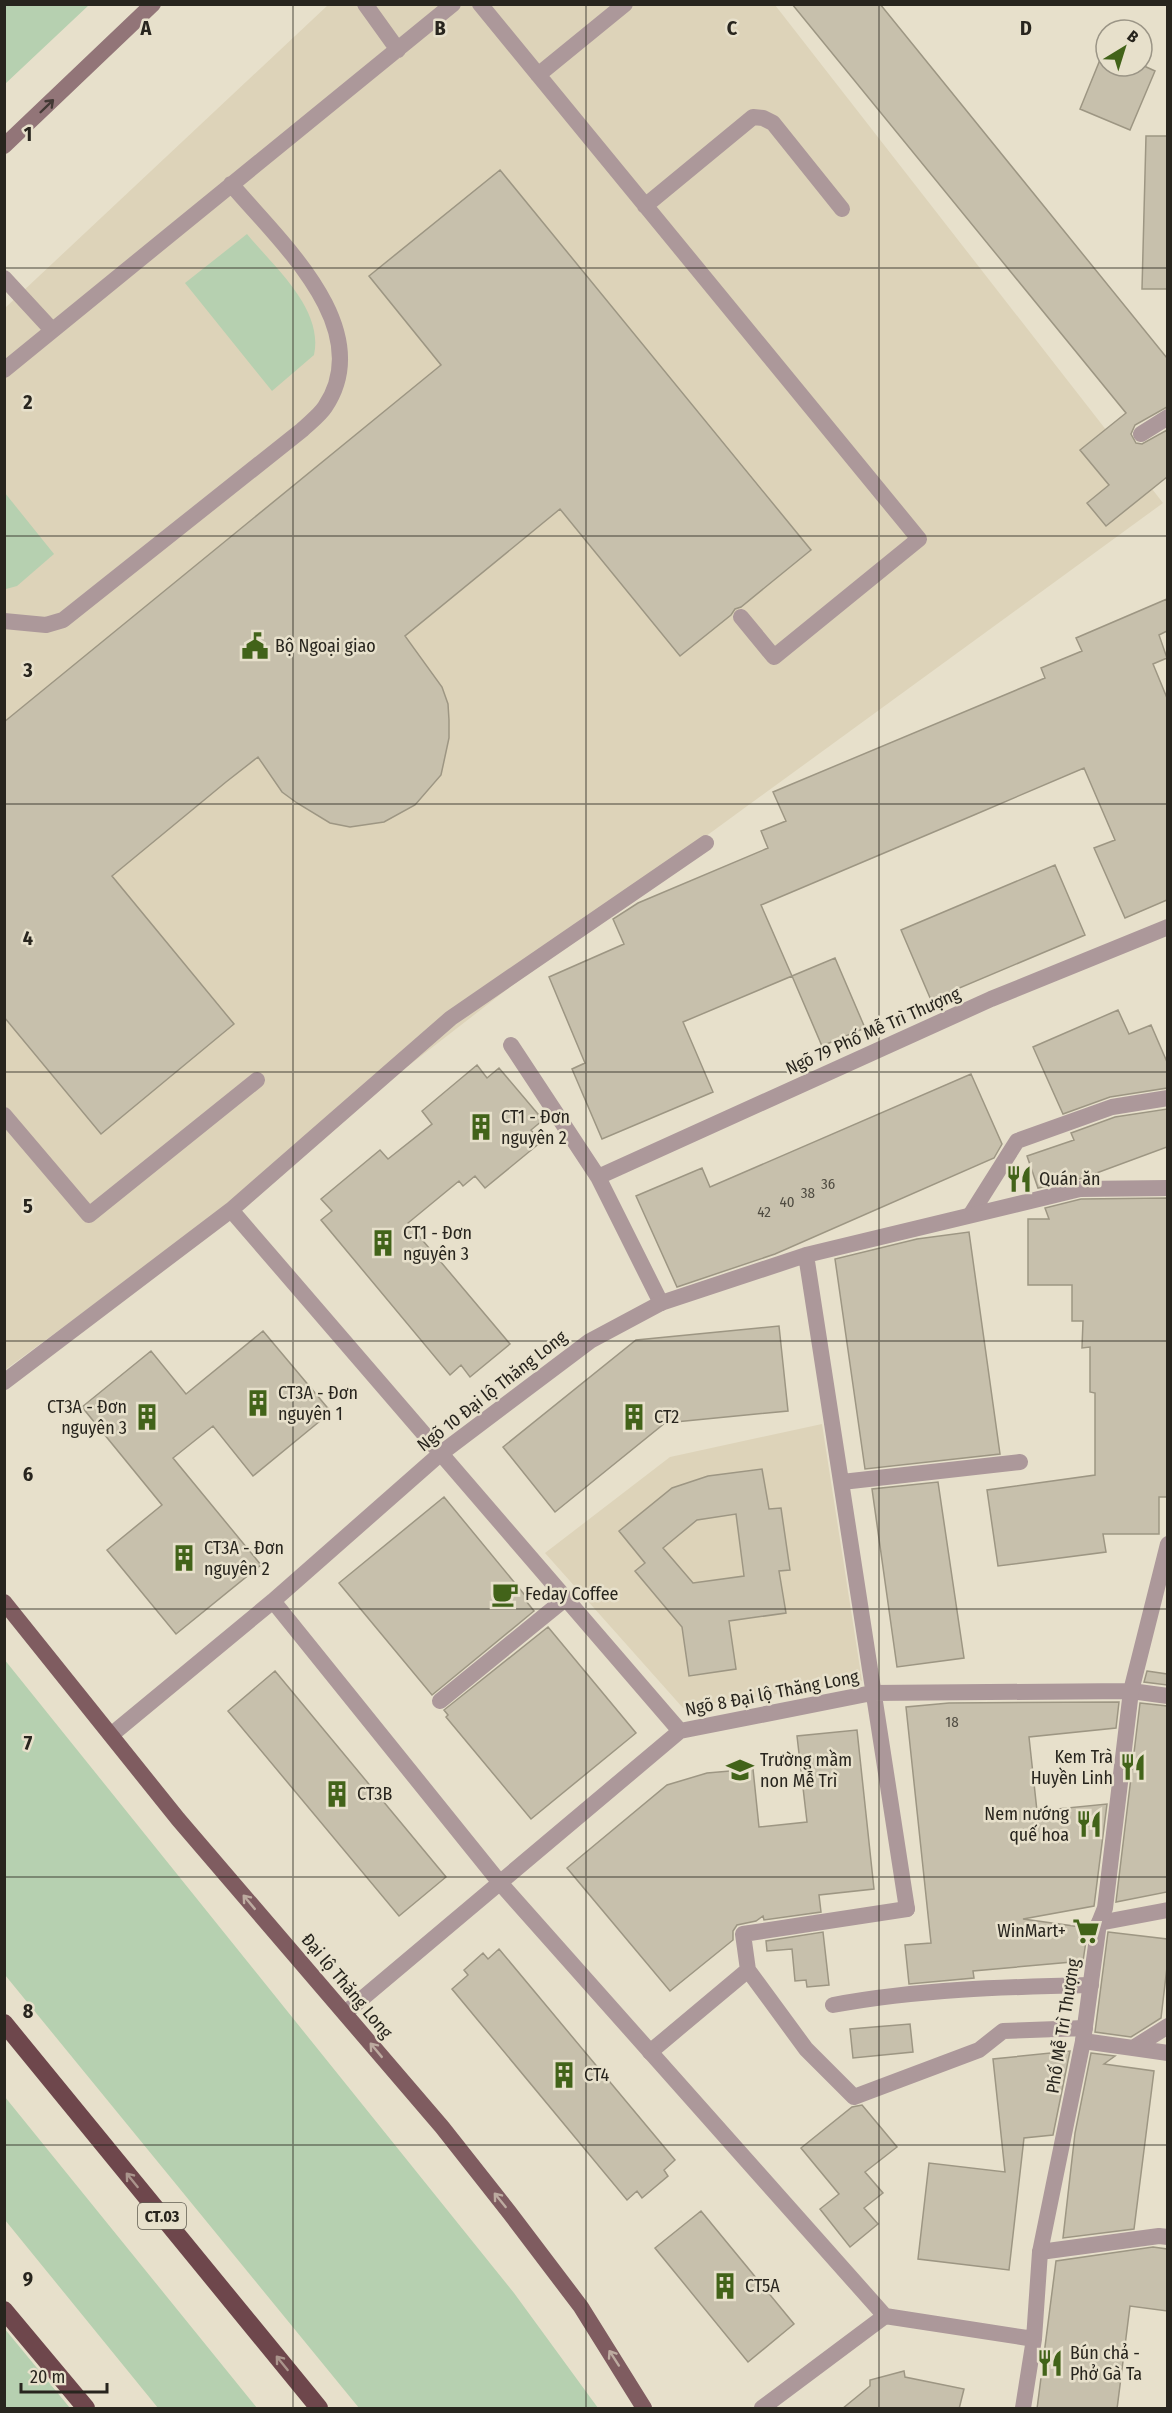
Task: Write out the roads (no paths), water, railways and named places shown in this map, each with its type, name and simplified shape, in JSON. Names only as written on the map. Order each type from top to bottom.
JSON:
[{"type":"highway","name":"CT.03","points":[[4,2024],[319,2409]]},
{"type":"highway","points":[[4,2310],[86,2409]]},
{"type":"main road","points":[[4,146],[153,4]]},
{"type":"main road","name":"Đại lộ Thăng Long","points":[[4,1602],[178,1818],[442,2127],[581,2307],[644,2409]]},
{"type":"street","points":[[365,4],[398,50]]},
{"type":"street","points":[[4,370],[453,4]]},
{"type":"street","points":[[480,4],[919,538],[774,657],[741,617]]},
{"type":"street","points":[[538,75],[625,4]]},
{"type":"street","points":[[645,206],[753,117],[763,118],[773,123],[842,209]]},
{"type":"street","points":[[4,621],[46,625],[63,620],[302,430],[324,408],[336,383],[340,349],[331,313],[315,284],[231,184]]},
{"type":"street","points":[[4,278],[52,330]]},
{"type":"street","points":[[1141,434],[1167,417]]},
{"type":"street","points":[[4,1382],[231,1210],[451,1018],[706,843]]},
{"type":"street","name":"Ngõ 79 Phố Mễ Trì Thượng","points":[[598,1178],[992,999],[1167,927]]},
{"type":"street","points":[[511,1045],[598,1178],[661,1303]]},
{"type":"street","points":[[4,1115],[89,1215],[257,1080]]},
{"type":"street","points":[[971,1214],[1017,1141],[1112,1107],[1167,1098]]},
{"type":"street","name":"Ngõ 10 Đại lộ Thăng Long","points":[[111,1735],[273,1601],[440,1454],[590,1341],[661,1303],[806,1255],[1080,1189],[1167,1188]]},
{"type":"street","points":[[231,1210],[680,1731]]},
{"type":"street","points":[[806,1255],[907,1909],[743,1934],[748,1970],[806,2049],[854,2097],[979,2050],[1003,2031],[1084,2035],[1133,2048],[1167,2053]]},
{"type":"street","points":[[842,1482],[1020,1462]]},
{"type":"street","name":"Phố Mễ Trì Thượng","points":[[1023,2409],[1034,2338],[1040,2252],[1084,2035],[1099,1923],[1105,1908],[1131,1691],[1167,1544]]},
{"type":"street","points":[[440,1701],[564,1599]]},
{"type":"street","points":[[273,1601],[501,1884],[885,2316],[1034,2338]]},
{"type":"street","name":"Ngõ 8 Đại lộ Thăng Long","points":[[345,2013],[680,1731],[872,1693],[1131,1691],[1167,1696]]},
{"type":"street","points":[[1099,1923],[1167,1910]]},
{"type":"street","points":[[650,2052],[748,1970]]},
{"type":"street","points":[[833,2005],[882,1996],[955,1989],[1091,1985]]},
{"type":"street","points":[[1133,2048],[1167,2026]]},
{"type":"street","points":[[1040,2252],[1159,2236],[1167,2237]]},
{"type":"street","points":[[762,2409],[885,2316]]},
{"type":"place","name":"Bộ Ngoại giao","points":[[255,646]]},
{"type":"place","name":"CT1 - Đơn nguyên 2","points":[[481,1127]]},
{"type":"place","name":"Quán ăn","points":[[1019,1179]]},
{"type":"place","name":"CT1 - Đơn nguyên 3","points":[[383,1243]]},
{"type":"place","name":"CT3A - Đơn nguyên 1","points":[[258,1403]]},
{"type":"place","name":"CT3A - Đơn nguyên 3","points":[[147,1417]]},
{"type":"place","name":"CT2","points":[[634,1417]]},
{"type":"place","name":"CT3A - Đơn nguyên 2","points":[[184,1558]]},
{"type":"place","name":"Feday Coffee","points":[[505,1594]]},
{"type":"place","name":"Kem Trà Huyền Linh","points":[[1133,1767]]},
{"type":"place","name":"Trường mầm non Mễ Trì","points":[[740,1770]]},
{"type":"place","name":"CT3B","points":[[337,1794]]},
{"type":"place","name":"Nem nướng quế hoa","points":[[1089,1824]]},
{"type":"place","name":"WinMart+","points":[[1086,1931]]},
{"type":"place","name":"CT4","points":[[564,2075]]},
{"type":"place","name":"CT5A","points":[[725,2286]]},
{"type":"place","name":"Bún chả - Phở Gà Ta","points":[[1050,2363]]}]
